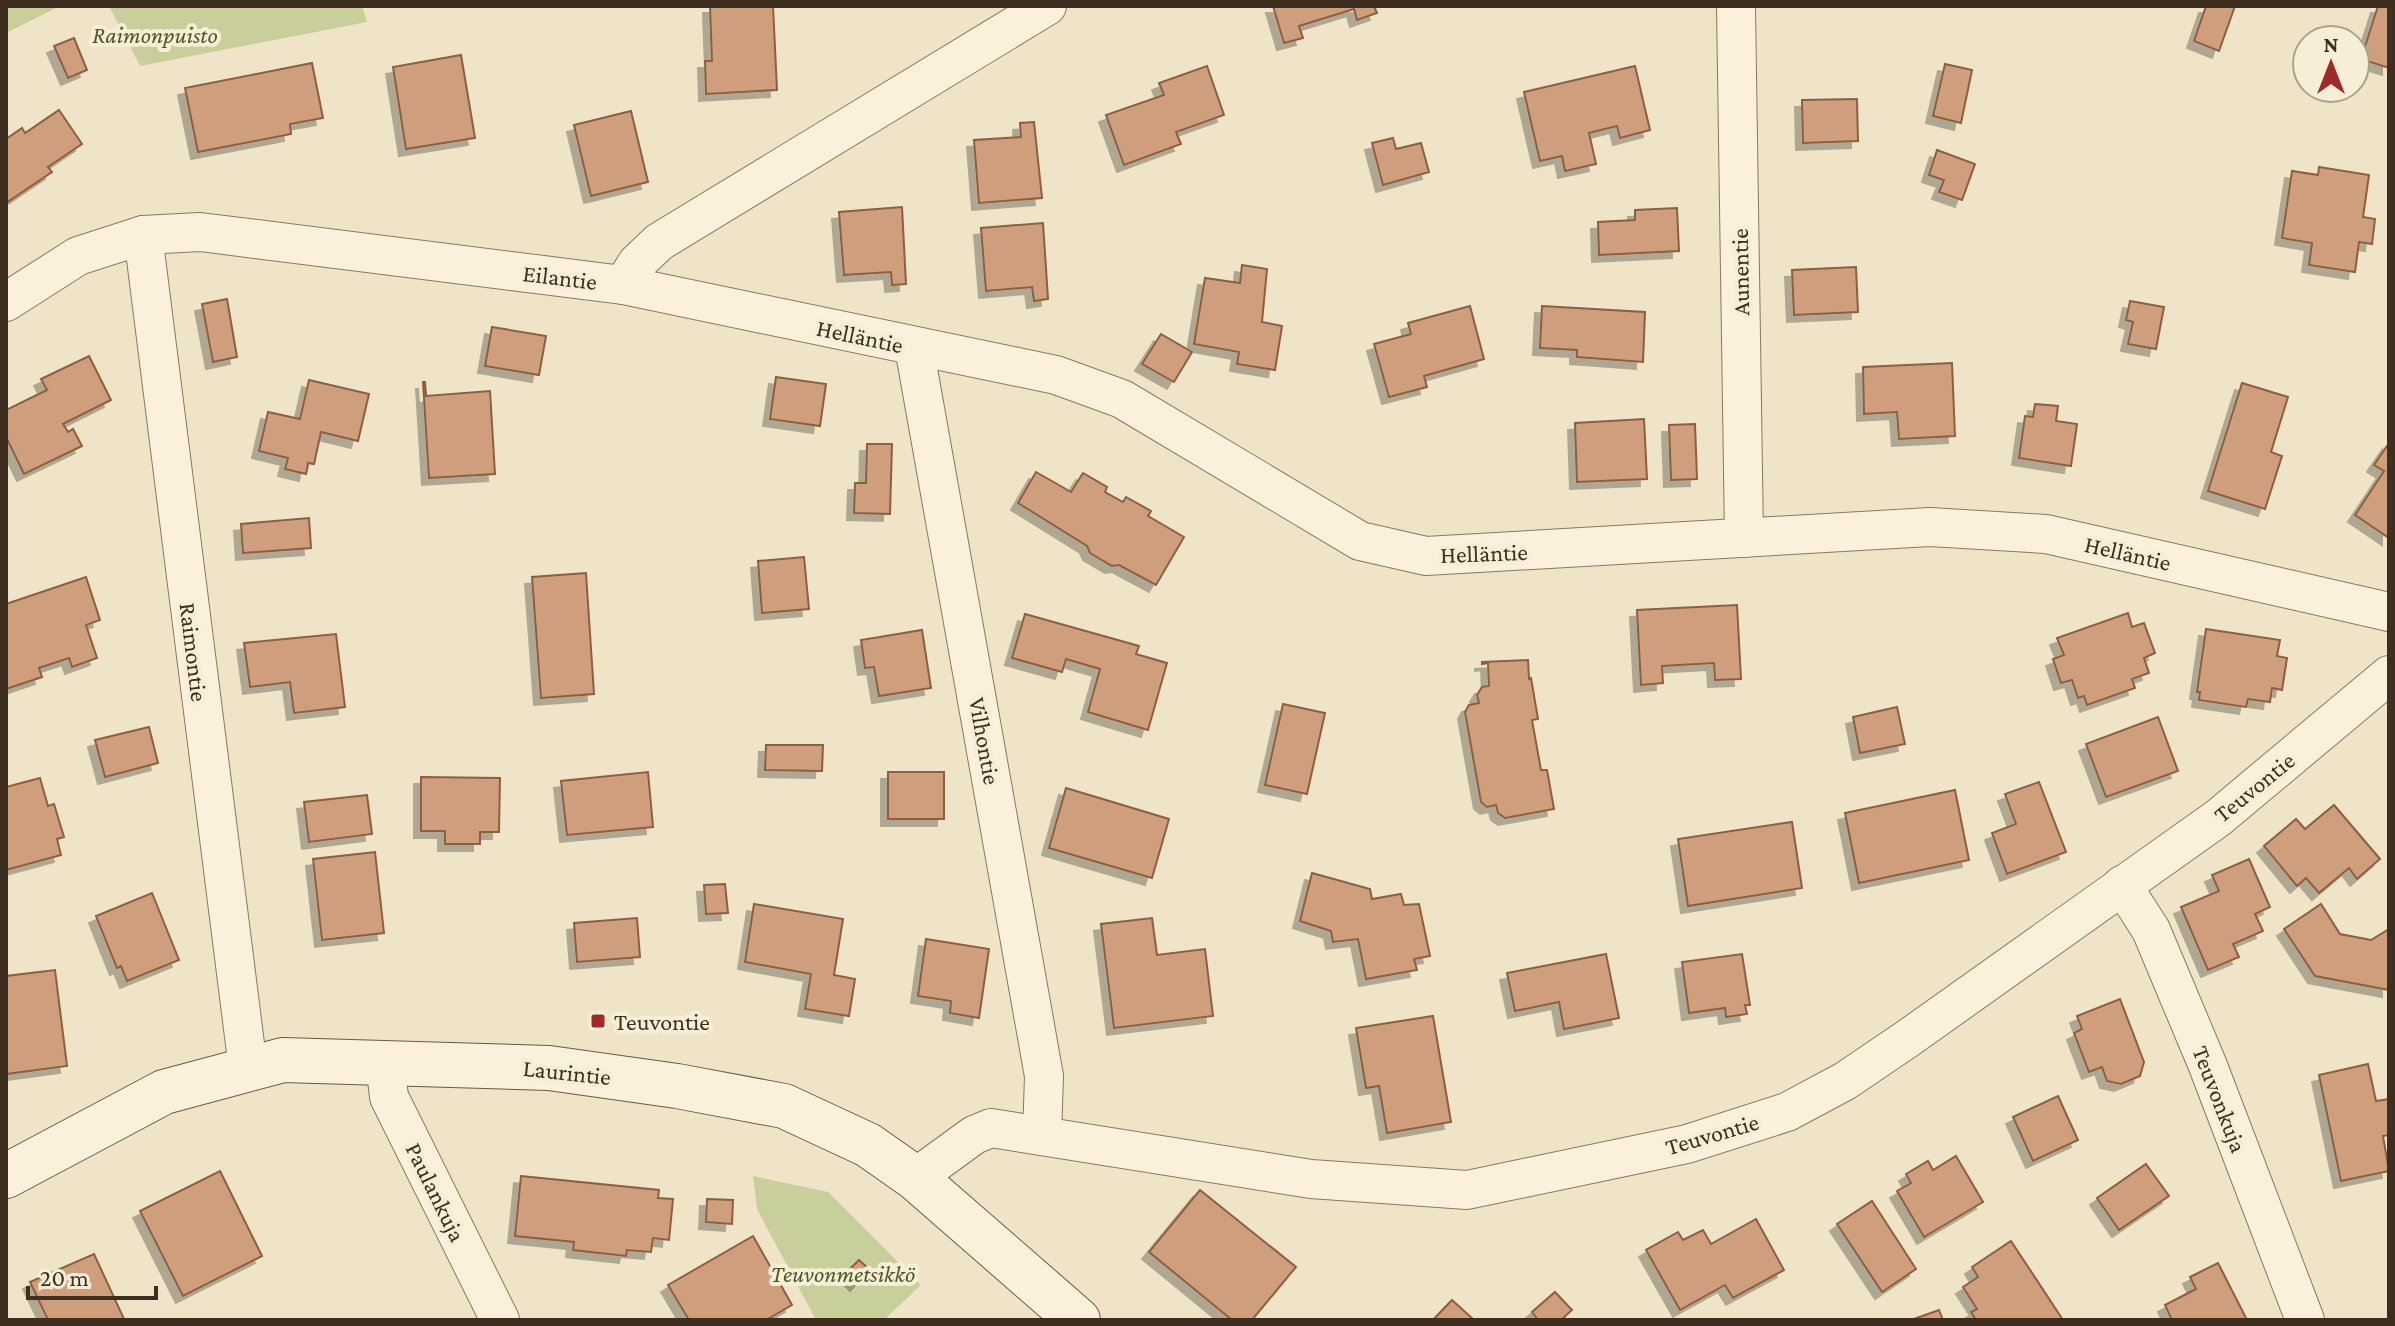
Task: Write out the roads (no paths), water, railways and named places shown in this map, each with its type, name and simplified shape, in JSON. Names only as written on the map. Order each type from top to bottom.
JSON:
[{"type":"street","name":"Eilantie","points":[[6,302],[78,256],[143,235],[200,232],[623,285],[637,263],[659,242],[1047,6]]},
{"type":"street","name":"Aunentie","points":[[1736,6],[1744,538]]},
{"type":"street","name":"Raimontie","points":[[143,235],[248,1068]]},
{"type":"street","name":"Helläntie","points":[[623,285],[1056,375],[1122,399],[1360,541],[1426,556],[1930,527],[2046,534],[2389,612]]},
{"type":"street","name":"Vilhontie","points":[[914,347],[1044,1076],[1042,1136]]},
{"type":"street","name":"Teuvontie","points":[[915,1178],[974,1135],[991,1128],[1311,1179],[1467,1190],[1687,1144],[1787,1112],[1845,1081],[1907,1039],[2218,818],[2389,675]]},
{"type":"street","name":"Teuvonkuja","points":[[2122,885],[2151,930],[2208,1066],[2305,1320]]},
{"type":"street","name":"Laurintie","points":[[6,1176],[164,1092],[283,1060],[549,1068],[677,1086],[784,1106],[868,1145],[915,1178],[1078,1320]]},
{"type":"street","name":"Paulankuja","points":[[385,1061],[389,1097],[500,1320]]},
{"type":"place","name":"Teuvontie","points":[[598,1021]]},
{"type":"park label","name":"Raimonpuisto","points":[[155,34]]},
{"type":"park label","name":"Teuvonmetsikkö","points":[[843,1273]]}]
